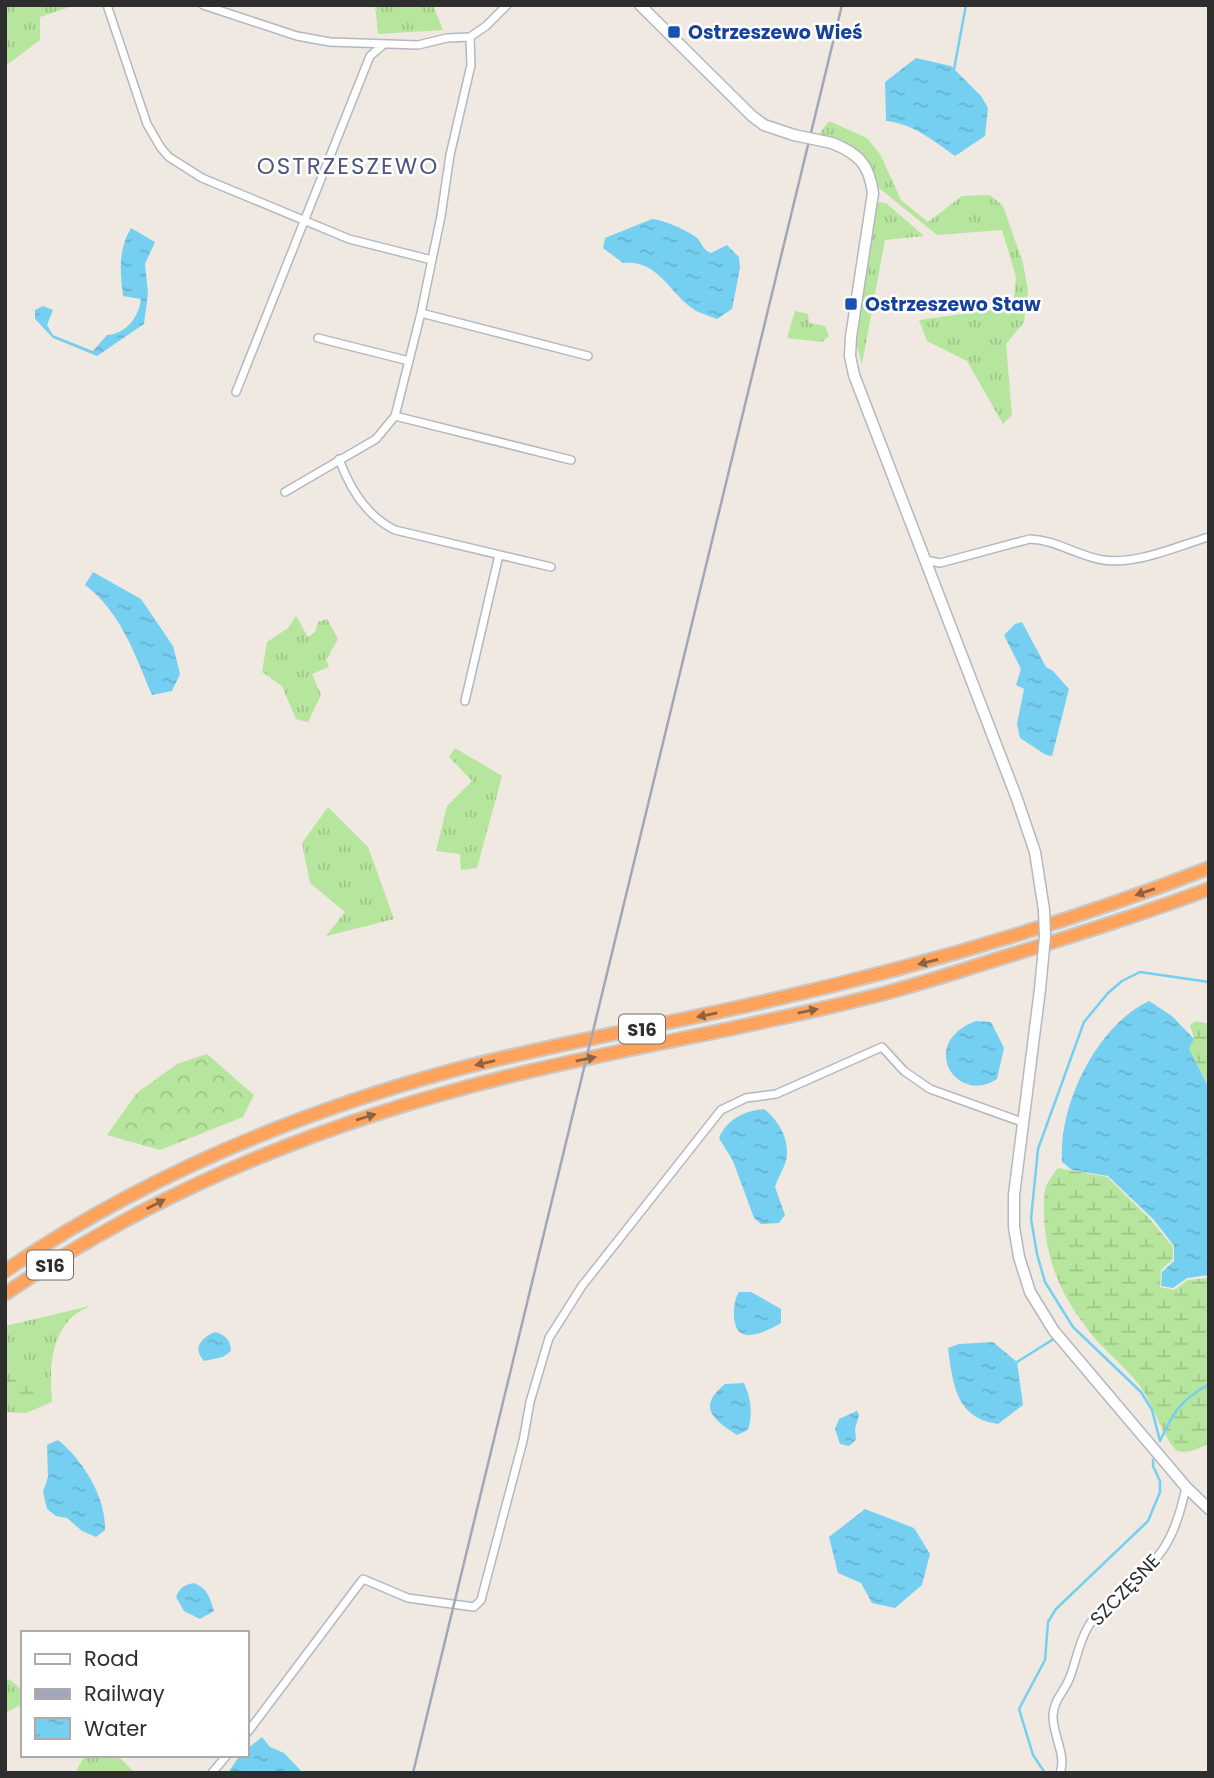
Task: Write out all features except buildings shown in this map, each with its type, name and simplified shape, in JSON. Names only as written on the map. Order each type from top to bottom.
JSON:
[{"type":"highway","name":"S16","points":[[5,1271],[126,1198],[258,1136],[338,1106],[402,1085],[523,1054],[765,1002],[942,958],[1059,921],[1209,868]]},
{"type":"highway","name":"S16","points":[[5,1294],[96,1237],[181,1192],[264,1154],[359,1119],[521,1073],[868,998],[1061,939],[1209,889]]},
{"type":"street","points":[[107,5],[147,124],[169,157],[202,178],[349,239],[432,260]]},
{"type":"street","points":[[204,5],[297,36],[330,42],[383,45],[418,45],[447,38],[470,37],[486,26],[507,5]]},
{"type":"street","points":[[640,5],[764,125],[832,143],[855,155],[871,176],[873,193],[850,356],[854,375],[1030,839],[1044,910],[1045,937],[1040,989],[1014,1195],[1014,1227],[1019,1256],[1030,1292],[1054,1331],[1186,1487],[1209,1508]]},
{"type":"street","points":[[285,492],[376,439],[396,416],[421,313],[450,155],[471,65],[470,37]]},
{"type":"street","points":[[236,392],[262,321],[370,56],[383,45]]},
{"type":"street","points":[[421,313],[588,356]]},
{"type":"street","points":[[318,338],[409,361]]},
{"type":"street","points":[[396,416],[571,460]]},
{"type":"street","points":[[339,459],[347,481],[378,522],[395,530],[551,567]]},
{"type":"street","points":[[925,559],[940,563],[1030,539],[1045,539],[1091,557],[1119,560],[1144,556],[1209,537]]},
{"type":"street","points":[[465,701],[499,555]]},
{"type":"street","points":[[248,1732],[363,1579],[408,1598],[474,1607],[481,1600],[523,1441],[530,1402],[549,1338],[582,1286],[721,1110],[746,1098],[776,1094],[882,1047],[904,1071],[930,1089],[1022,1122]]},
{"type":"street","name":"SZCZĘSNE","points":[[1060,1773],[1061,1757],[1053,1729],[1053,1714],[1056,1700],[1069,1681],[1081,1642],[1089,1625],[1136,1581],[1165,1549],[1179,1521],[1186,1487]]},
{"type":"street","points":[[212,1773],[225,1757]]},
{"type":"green space","points":[[5,5],[76,5],[40,17],[40,40],[8,64],[5,63]]},
{"type":"green space","points":[[375,5],[433,5],[443,30],[378,34]]},
{"type":"green space","points":[[829,121],[867,138],[880,154],[901,200],[928,222],[962,196],[990,195],[1003,206],[1023,263],[1028,290],[1024,322],[1006,344],[1012,415],[1003,424],[967,361],[927,341],[919,320],[1013,307],[1016,277],[1002,230],[937,235],[879,188],[869,164],[860,153],[819,134]]},
{"type":"green space","points":[[877,202],[886,203],[924,236],[885,240],[862,364],[856,343]]},
{"type":"green space","points":[[795,311],[808,314],[809,323],[825,326],[829,336],[822,342],[787,338]]},
{"type":"green space","points":[[296,616],[308,637],[315,632],[318,622],[327,619],[338,639],[326,660],[329,667],[312,674],[321,695],[308,722],[296,719],[282,686],[262,672],[267,642],[288,628]]},
{"type":"green space","points":[[455,748],[502,776],[477,868],[461,870],[460,854],[436,851],[447,806],[472,781],[449,757]]},
{"type":"green space","points":[[328,807],[368,847],[394,919],[326,936],[345,912],[310,883],[302,843]]},
{"type":"green space","points":[[1196,1021],[1209,1024],[1209,1087],[1189,1049],[1194,1039],[1190,1025]]},
{"type":"green space","points":[[207,1054],[254,1095],[243,1117],[160,1150],[107,1135],[137,1093],[177,1064]]},
{"type":"green space","points":[[1058,1168],[1107,1177],[1149,1218],[1173,1247],[1173,1259],[1161,1270],[1160,1287],[1174,1290],[1188,1280],[1209,1278],[1209,1444],[1185,1452],[1173,1447],[1140,1386],[1095,1338],[1063,1291],[1048,1250],[1044,1218],[1046,1186]]},
{"type":"green space","points":[[90,1306],[71,1318],[58,1337],[52,1357],[52,1402],[26,1413],[5,1412],[5,1326]]},
{"type":"green space","points":[[5,1361],[31,1380],[37,1389],[35,1395],[20,1398],[6,1392]]},
{"type":"green space","points":[[9,1679],[21,1689],[21,1705],[5,1713],[5,1682]]},
{"type":"green space","points":[[84,1757],[119,1757],[135,1773],[75,1773]]},
{"type":"water","points":[[916,58],[951,66],[981,96],[988,108],[985,136],[955,156],[914,129],[886,121],[885,82]]},
{"type":"water","points":[[652,219],[669,223],[692,234],[705,250],[711,253],[727,245],[739,257],[740,268],[732,309],[717,319],[696,311],[655,272],[646,266],[623,263],[603,248],[605,238]]},
{"type":"water","points":[[131,228],[155,242],[145,264],[148,293],[144,324],[97,356],[53,338],[35,319],[35,310],[43,306],[53,310],[47,325],[53,335],[93,351],[107,335],[126,328],[134,318],[141,299],[123,296],[121,269],[124,244]]},
{"type":"water","points":[[93,572],[141,599],[173,646],[180,674],[172,691],[152,695],[118,621],[98,596],[85,585]]},
{"type":"water","points":[[1022,622],[1046,667],[1069,689],[1052,756],[1020,738],[1017,724],[1024,689],[1016,685],[1021,669],[1004,635],[1015,624]]},
{"type":"water","points":[[1149,1001],[1172,1016],[1194,1039],[1189,1049],[1209,1088],[1209,1275],[1187,1278],[1173,1288],[1161,1286],[1162,1272],[1174,1261],[1174,1246],[1154,1220],[1108,1176],[1072,1170],[1062,1162],[1062,1140],[1067,1116],[1084,1069],[1113,1028],[1130,1012]]},
{"type":"water","points":[[976,1021],[991,1022],[1004,1048],[997,1079],[982,1085],[968,1084],[957,1078],[949,1068],[946,1056],[949,1043],[958,1031]]},
{"type":"water","points":[[764,1109],[781,1128],[787,1154],[775,1187],[785,1215],[779,1223],[761,1224],[754,1218],[733,1161],[719,1138],[722,1131],[737,1117]]},
{"type":"water","points":[[739,1292],[751,1292],[781,1309],[781,1323],[752,1335],[743,1334],[734,1321],[735,1301]]},
{"type":"water","points":[[215,1332],[227,1338],[231,1351],[223,1357],[204,1361],[199,1352],[200,1344]]},
{"type":"water","points":[[993,1342],[1017,1362],[1023,1405],[998,1424],[973,1415],[965,1407],[955,1386],[948,1348],[959,1344]]},
{"type":"water","points":[[744,1383],[751,1411],[748,1430],[737,1435],[715,1418],[710,1406],[716,1392],[725,1384]]},
{"type":"water","points":[[857,1411],[859,1415],[855,1429],[856,1440],[849,1446],[840,1444],[835,1429],[839,1419]]},
{"type":"water","points":[[58,1440],[76,1458],[97,1492],[102,1505],[105,1530],[96,1537],[82,1531],[67,1518],[56,1516],[47,1509],[43,1492],[48,1477],[47,1445]]},
{"type":"water","points":[[865,1509],[914,1528],[930,1554],[922,1585],[895,1608],[872,1603],[861,1583],[838,1573],[829,1537]]},
{"type":"water","points":[[194,1583],[210,1598],[214,1611],[200,1619],[184,1611],[176,1597],[183,1587]]},
{"type":"water","points":[[262,1737],[270,1747],[284,1753],[303,1773],[228,1773],[239,1757],[248,1757],[248,1748]]},
{"type":"waterway","points":[[954,69],[966,5]]},
{"type":"waterway","points":[[1160,1441],[1152,1410],[1141,1392],[1073,1327],[1045,1282],[1031,1219],[1038,1149],[1084,1022],[1108,993],[1122,981],[1140,972],[1209,982]]},
{"type":"waterway","points":[[1017,1362],[1052,1340]]},
{"type":"waterway","points":[[1160,1441],[1179,1408],[1209,1384]]},
{"type":"waterway","points":[[1045,1773],[1033,1755],[1019,1709],[1045,1660],[1048,1622],[1056,1609],[1148,1521],[1160,1492],[1160,1481],[1153,1460]]},
{"type":"railway","points":[[413,1773],[842,5]]},
{"type":"place","name":"Ostrzeszewo Wieś","points":[[674,32]]},
{"type":"place","name":"Ostrzeszewo Staw","points":[[851,304]]},
{"type":"district","name":"OSTRZESZEWO","points":[[348,166]]}]
